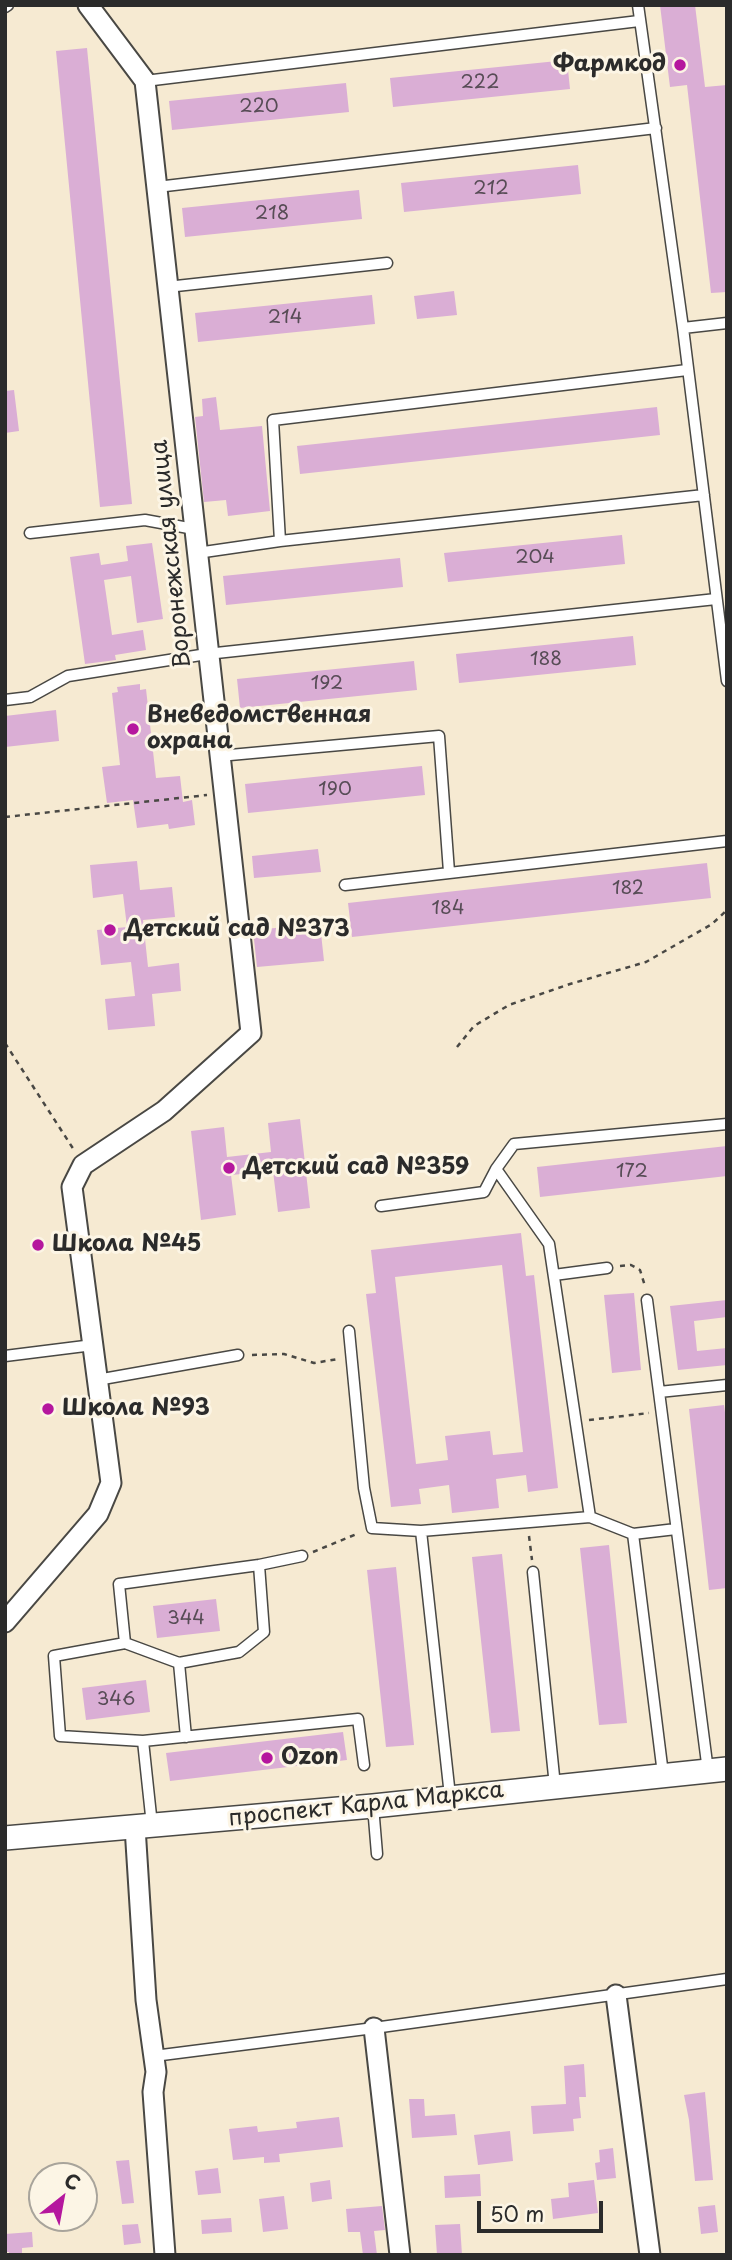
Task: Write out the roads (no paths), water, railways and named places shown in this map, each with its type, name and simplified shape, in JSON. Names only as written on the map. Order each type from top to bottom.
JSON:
[{"type":"street","points":[[88,5],[145,81]]},
{"type":"street","name":"Воронежская улица","points":[[93,1345],[72,1187],[83,1165],[164,1111],[251,1033],[145,81]]},
{"type":"street","points":[[5,1622],[98,1514],[111,1483],[93,1345]]},
{"type":"street","name":"проспект Карла Маркса","points":[[5,1838],[373,1806],[717,1770]]},
{"type":"street","points":[[144,1826],[146,2000],[156,2072],[153,2092],[165,2255]]},
{"type":"street","points":[[616,1995],[650,2255]]},
{"type":"street","points":[[374,2028],[400,2255]]},
{"type":"lane","points":[[638,5],[683,328],[727,681]]},
{"type":"lane","points":[[145,81],[639,21]]},
{"type":"lane","points":[[157,187],[656,128]]},
{"type":"lane","points":[[167,287],[387,263]]},
{"type":"lane","points":[[683,328],[727,323]]},
{"type":"lane","points":[[280,541],[273,420],[687,370]]},
{"type":"lane","points":[[196,553],[280,541],[704,495]]},
{"type":"lane","points":[[30,533],[145,520],[194,529]]},
{"type":"lane","points":[[5,700],[30,697],[68,676],[207,654],[716,599]]},
{"type":"lane","points":[[219,756],[439,737],[449,872]]},
{"type":"lane","points":[[345,885],[727,841]]},
{"type":"lane","points":[[381,1206],[484,1192],[514,1144],[727,1124]]},
{"type":"lane","points":[[496,1169],[549,1244],[590,1517]]},
{"type":"lane","points":[[554,1275],[607,1268]]},
{"type":"lane","points":[[647,1300],[676,1529],[717,1770]]},
{"type":"lane","points":[[349,1331],[364,1488],[372,1528],[421,1531],[590,1517],[633,1534],[676,1529]]},
{"type":"lane","points":[[5,1356],[93,1345]]},
{"type":"lane","points":[[97,1380],[238,1355]]},
{"type":"lane","points":[[659,1392],[727,1385]]},
{"type":"lane","points":[[421,1531],[450,1796]]},
{"type":"lane","points":[[633,1534],[663,1775]]},
{"type":"lane","points":[[125,1643],[119,1584],[259,1565],[302,1556]]},
{"type":"lane","points":[[259,1565],[264,1632],[239,1652],[179,1664],[125,1643],[54,1656],[60,1736],[143,1741],[358,1719],[364,1765]]},
{"type":"lane","points":[[533,1572],[555,1786]]},
{"type":"lane","points":[[179,1664],[186,1737]]},
{"type":"lane","points":[[143,1741],[144,1826]]},
{"type":"lane","points":[[373,1806],[377,1854]]},
{"type":"lane","points":[[154,2056],[727,1979]]},
{"type":"place","name":"Фармкод","points":[[680,65]]},
{"type":"place","name":"Вневедомственная охрана","points":[[133,729]]},
{"type":"place","name":"Детский сад №373","points":[[110,930]]},
{"type":"place","name":"Детский сад №359","points":[[229,1168]]},
{"type":"place","name":"Школа №45","points":[[38,1245]]},
{"type":"place","name":"Школа №93","points":[[48,1409]]},
{"type":"place","name":"Ozon","points":[[267,1758]]}]
